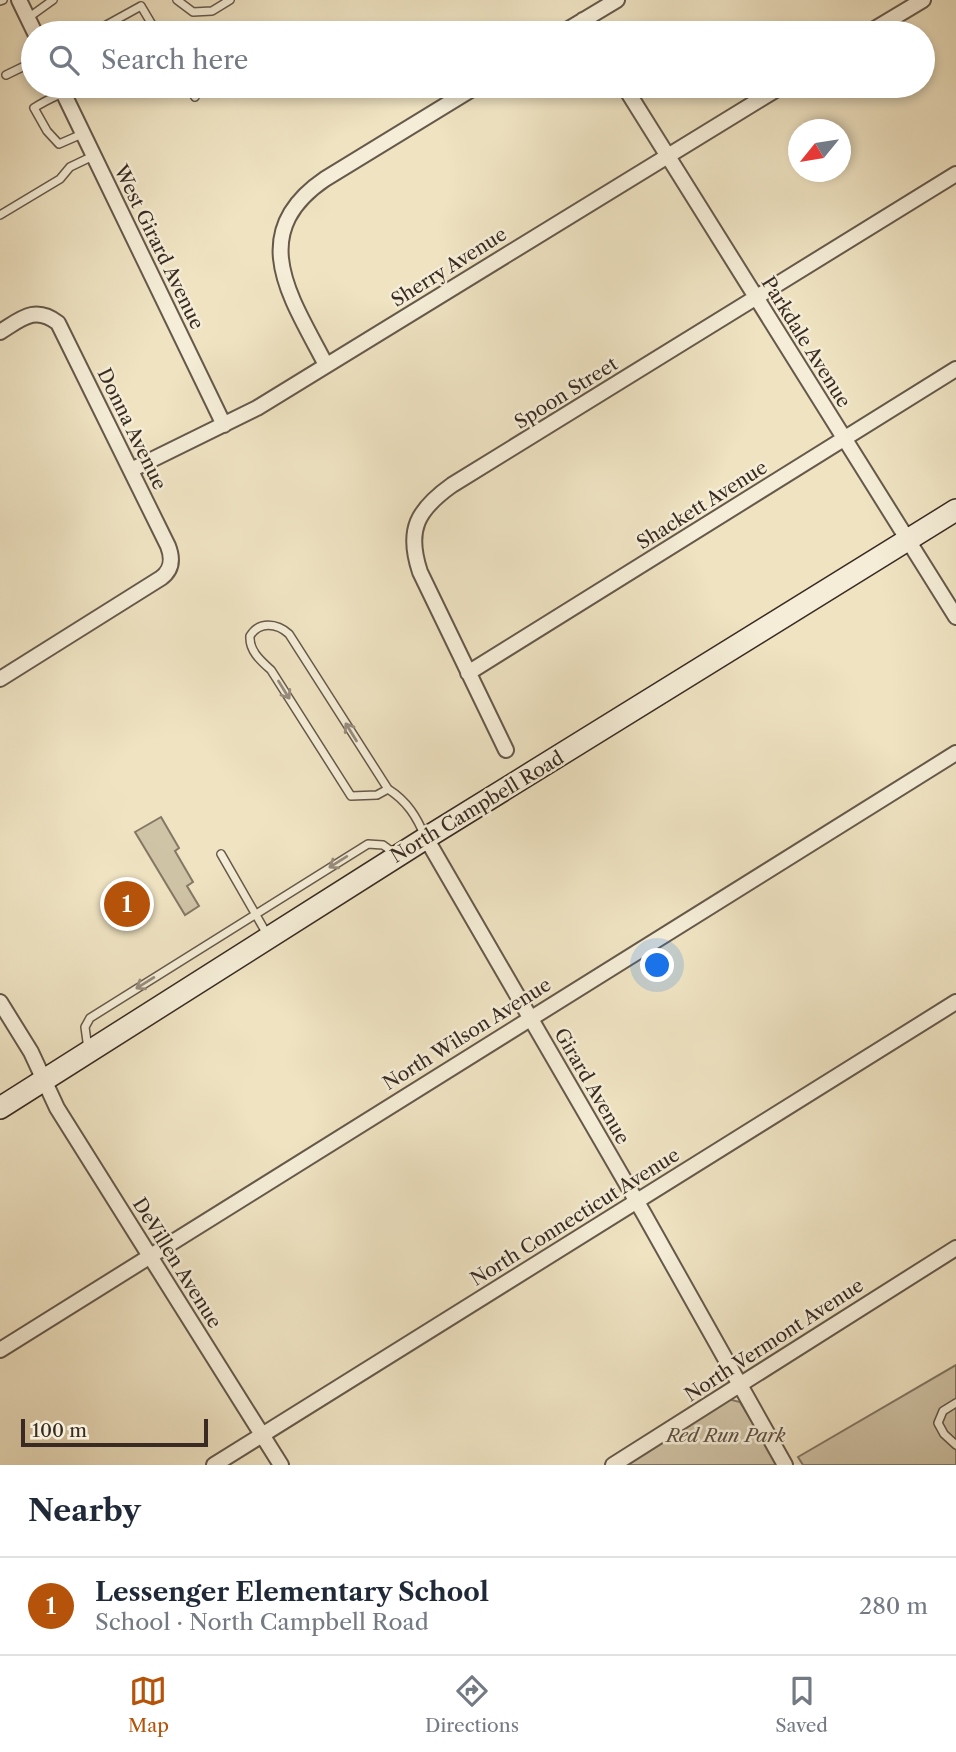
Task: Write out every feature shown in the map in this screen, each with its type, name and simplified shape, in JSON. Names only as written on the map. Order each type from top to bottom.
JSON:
[{"type":"street","points":[[19,0],[29,21]]},
{"type":"street","points":[[594,21],[617,0]]},
{"type":"street","points":[[888,21],[923,0]]},
{"type":"street","name":"West Girard Avenue","points":[[70,98],[83,134],[225,425]]},
{"type":"street","points":[[326,365],[282,271],[279,249],[294,205],[311,188],[457,98]]},
{"type":"street","name":"Parkdale Avenue","points":[[632,98],[956,617]]},
{"type":"street","name":"Sherry Avenue","points":[[131,470],[257,408],[762,98]]},
{"type":"street","name":"Spoon Street","points":[[506,750],[420,572],[414,553],[413,537],[424,509],[452,485],[956,174]]},
{"type":"street","name":"Donna Avenue","points":[[0,332],[29,315],[44,314],[58,323],[171,553],[169,569],[154,583],[0,679]]},
{"type":"street","name":"Shackett Avenue","points":[[468,673],[956,369]]},
{"type":"street","name":"North Campbell Road","points":[[0,1108],[426,838],[956,510]]},
{"type":"street","name":"North Wilson Avenue","points":[[0,1350],[956,753]]},
{"type":"street","name":"Girard Avenue","points":[[426,838],[637,1201],[785,1465]]},
{"type":"street","name":"DeVillen Avenue","points":[[0,1002],[31,1052],[57,1108],[281,1465]]},
{"type":"street","name":"North Connecticut Avenue","points":[[214,1465],[956,1002]]},
{"type":"street","name":"North Vermont Avenue","points":[[613,1465],[956,1248]]},
{"type":"lane","points":[[27,18],[53,0]]},
{"type":"lane","points":[[177,0],[193,12],[212,11],[230,0]]},
{"type":"lane","points":[[114,21],[141,6],[150,21]]},
{"type":"lane","points":[[6,75],[21,68]]},
{"type":"lane","points":[[49,98],[34,108],[47,131],[59,144],[83,134]]},
{"type":"lane","points":[[0,215],[60,179],[70,167],[94,156]]},
{"type":"lane","points":[[388,789],[377,795],[351,796],[271,670],[251,648],[250,636],[257,627],[279,626],[289,634],[388,789],[406,803],[426,838]]},
{"type":"lane","points":[[88,1053],[85,1027],[90,1018],[368,844],[383,845],[398,856]]},
{"type":"lane","points":[[221,854],[268,937]]},
{"type":"lane","points":[[956,1403],[943,1411],[938,1423],[944,1434],[956,1445]]},
{"type":"green space","points":[[161,817],[179,848],[175,851],[193,882],[187,886],[199,906],[185,915],[135,832]]},
{"type":"green space","points":[[956,1365],[956,1465],[803,1465],[798,1457]]},
{"type":"green space","name":"Red Run Park","points":[[728,1399],[740,1402],[778,1465],[624,1465]]},
{"type":"place","name":"Lessenger Elementary School","points":[[127,904]]}]
